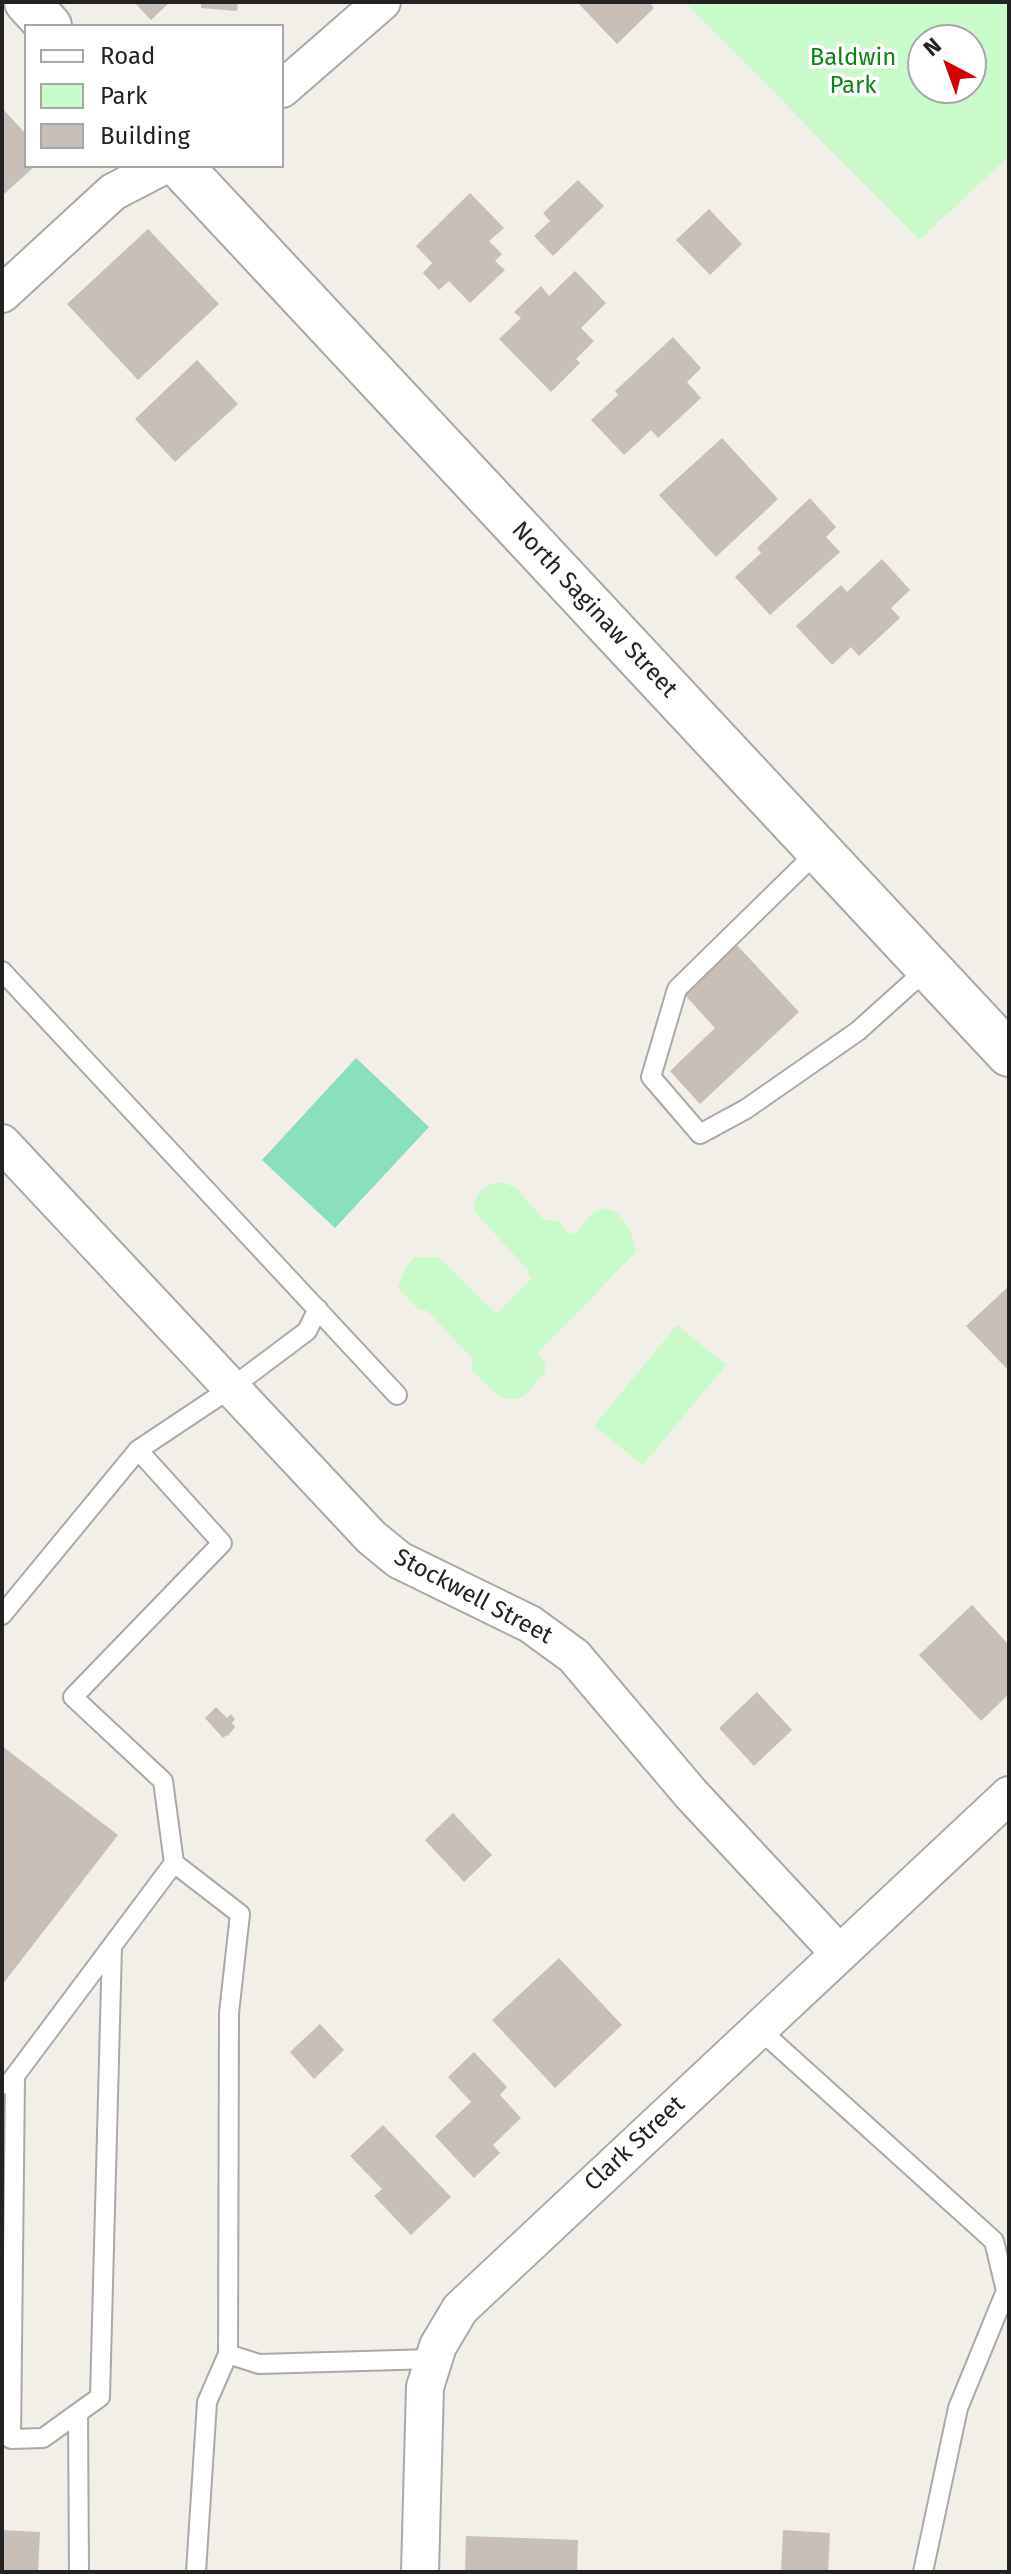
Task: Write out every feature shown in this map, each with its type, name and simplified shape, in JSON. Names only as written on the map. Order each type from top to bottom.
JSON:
[{"type":"street","points":[[27,2],[47,24]]},
{"type":"street","points":[[284,87],[380,3]]},
{"type":"street","points":[[2,294],[113,192],[159,168]]},
{"type":"street","name":"North Saginaw Street","points":[[182,168],[1009,1054]]},
{"type":"street","name":"Stockwell Street","points":[[2,1143],[359,1525],[384,1548],[416,1569],[530,1624],[574,1656],[691,1794],[839,1953]]},
{"type":"street","name":"Clark Street","points":[[420,2572],[425,2387],[433,2359],[452,2321],[471,2297],[1009,1795]]},
{"type":"lane","points":[[819,850],[677,989],[651,1077],[700,1134],[746,1109],[858,1031],[928,967]]},
{"type":"lane","points":[[2,971],[397,1395]]},
{"type":"lane","points":[[2,1615],[138,1450],[231,1388],[307,1331],[318,1309]]},
{"type":"lane","points":[[2,2094],[174,1863],[163,1781],[73,1697],[222,1543],[138,1450]]},
{"type":"lane","points":[[174,1863],[240,1914],[229,2013],[228,2354],[207,2402],[196,2572]]},
{"type":"lane","points":[[15,2077],[6,2439],[43,2438],[100,2397],[112,1946]]},
{"type":"lane","points":[[758,2028],[994,2241],[1006,2291],[958,2408],[923,2572]]},
{"type":"lane","points":[[228,2354],[259,2364],[433,2359]]},
{"type":"lane","points":[[78,2413],[79,2572]]},
{"type":"green space","name":"Baldwin Park","points":[[685,2],[1009,2],[1009,156],[919,240]]},
{"type":"green space","points":[[356,1058],[429,1127],[335,1228],[262,1160]]},
{"type":"green space","points":[[500,1182],[515,1187],[544,1220],[558,1221],[569,1234],[577,1232],[593,1212],[606,1208],[617,1213],[630,1229],[636,1252],[537,1354],[545,1363],[545,1372],[518,1399],[501,1398],[471,1369],[473,1360],[428,1311],[419,1310],[398,1288],[405,1268],[415,1257],[438,1257],[497,1314],[531,1279],[527,1269],[473,1210],[477,1195],[489,1184]]},
{"type":"green space","points":[[677,1325],[726,1365],[643,1465],[594,1426]]},
{"type":"building","points":[[134,2],[170,2],[151,20]]},
{"type":"building","points":[[201,2],[238,2],[237,11],[201,8]]},
{"type":"building","points":[[577,2],[649,2],[654,8],[617,44]]},
{"type":"building","points":[[2,108],[24,132],[24,168],[33,168],[2,196]]},
{"type":"building","points":[[578,180],[604,206],[553,256],[534,236],[550,221],[543,213]]},
{"type":"building","points":[[470,193],[504,228],[489,241],[502,254],[495,261],[505,270],[470,303],[449,281],[439,290],[423,273],[432,263],[416,246]]},
{"type":"building","points":[[709,209],[742,244],[710,275],[676,240]]},
{"type":"building","points":[[148,229],[219,304],[138,380],[67,304]]},
{"type":"building","points":[[575,271],[606,303],[581,328],[594,341],[576,359],[580,363],[551,392],[499,339],[521,318],[514,312],[541,286],[549,296]]},
{"type":"building","points":[[673,337],[701,368],[687,382],[701,398],[658,438],[651,430],[624,455],[591,420],[618,395],[615,391]]},
{"type":"building","points":[[197,360],[238,404],[175,462],[135,419]]},
{"type":"building","points":[[722,438],[778,499],[716,557],[659,495]]},
{"type":"building","points":[[810,498],[836,527],[826,537],[840,552],[770,615],[735,577],[761,553],[757,548]]},
{"type":"building","points":[[882,559],[910,590],[891,608],[900,618],[859,656],[851,647],[832,665],[796,626],[841,585],[847,592]]},
{"type":"building","points":[[736,944],[799,1012],[700,1104],[670,1071],[715,1028],[683,993]]},
{"type":"building","points":[[1009,1286],[1009,1371],[966,1326]]},
{"type":"building","points":[[972,1605],[1009,1645],[1009,1694],[981,1721],[919,1655]]},
{"type":"building","points":[[757,1692],[792,1730],[754,1766],[719,1728]]},
{"type":"building","points":[[216,1707],[227,1718],[231,1714],[235,1719],[232,1723],[235,1727],[223,1738],[205,1718]]},
{"type":"building","points":[[2,1746],[118,1835],[2,1985]]},
{"type":"building","points":[[453,1813],[492,1855],[464,1882],[425,1840]]},
{"type":"building","points":[[559,1958],[622,2025],[555,2088],[492,2020]]},
{"type":"building","points":[[320,2024],[344,2050],[314,2079],[290,2052]]},
{"type":"building","points":[[474,2052],[507,2087],[500,2095],[521,2118],[493,2145],[500,2153],[474,2178],[435,2136],[471,2102],[448,2077]]},
{"type":"building","points":[[383,2125],[451,2197],[411,2235],[374,2196],[382,2189],[350,2156]]},
{"type":"building","points":[[2,2530],[40,2532],[38,2572],[2,2572]]},
{"type":"building","points":[[783,2530],[830,2533],[828,2572],[781,2572]]},
{"type":"building","points":[[466,2536],[578,2540],[577,2572],[465,2572]]}]
